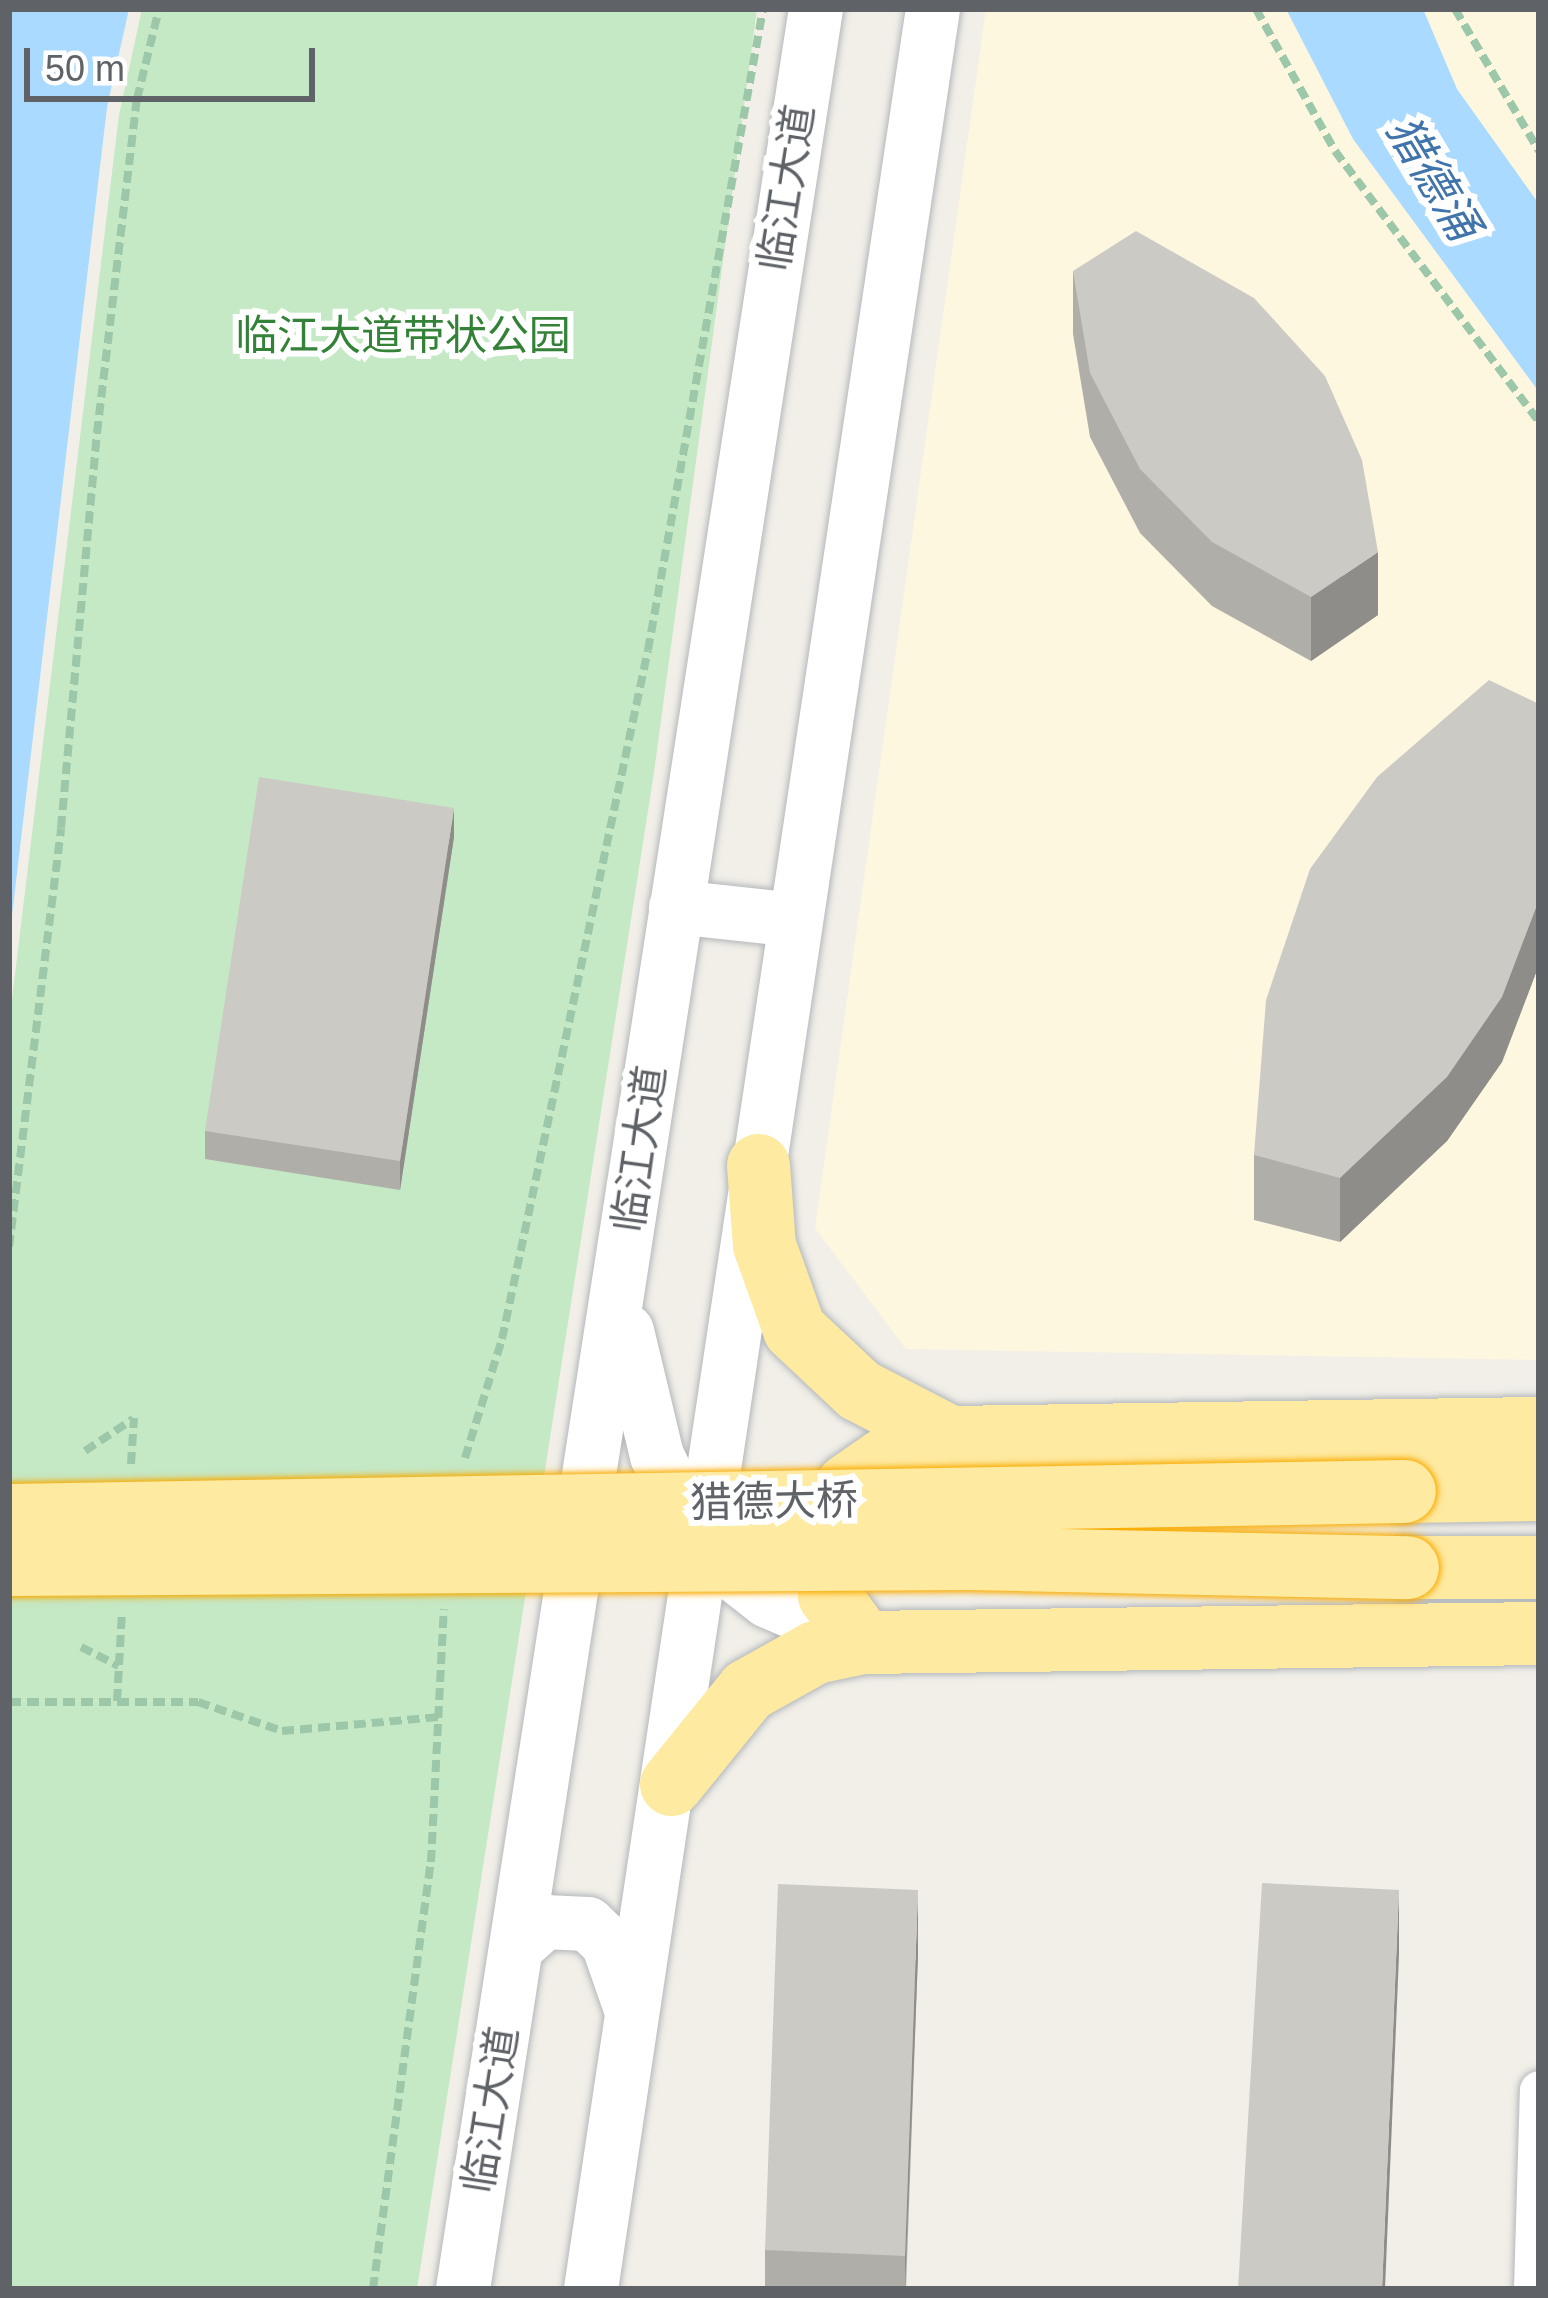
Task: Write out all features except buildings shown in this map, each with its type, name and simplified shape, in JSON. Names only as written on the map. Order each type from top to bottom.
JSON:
[{"type":"highway","points":[[758,1165],[764,1245],[794,1329],[859,1390],[950,1437]]},
{"type":"highway","points":[[862,1642],[829,1594],[847,1485],[899,1448],[950,1437],[1539,1428]]},
{"type":"highway","name":"猎德大桥","points":[[9,1515],[1539,1489]]},
{"type":"highway","name":"猎德大桥","points":[[9,1564],[967,1558],[1539,1567]]},
{"type":"highway","points":[[671,1784],[747,1690],[815,1652],[862,1642],[1539,1633]]},
{"type":"main road","name":"临江大道","points":[[463,2289],[816,9]]},
{"type":"main road","points":[[591,2289],[671,1784],[758,1165],[933,9]]},
{"type":"main road","points":[[676,908],[796,920]]},
{"type":"main road","points":[[620,1287],[657,1456],[704,1551],[767,1601],[862,1642]]},
{"type":"main road","points":[[517,1947],[545,1922],[588,1924],[608,1942],[633,2017]]},
{"type":"street","points":[[1533,2289],[1539,2090]]},
{"type":"path","points":[[9,1246],[61,828],[105,366],[137,99],[159,9]]},
{"type":"path","points":[[464,1463],[502,1340],[648,650],[763,9]]},
{"type":"path","points":[[1256,9],[1335,151],[1539,422]]},
{"type":"path","points":[[1455,9],[1539,151]]},
{"type":"path","points":[[85,1451],[134,1418]]},
{"type":"path","points":[[373,2289],[431,1862],[444,1602]]},
{"type":"path","points":[[81,1647],[119,1666]]},
{"type":"path","points":[[9,1702],[199,1702],[282,1731],[440,1717]]},
{"type":"shaded area","points":[[986,9],[1539,9],[1539,1360],[906,1349],[815,1228]]},
{"type":"green space","name":"临江大道带状公园","points":[[142,9],[757,9],[654,772],[417,2289],[9,2289],[9,1024],[119,115]]},
{"type":"water","points":[[9,9],[129,9],[107,107],[9,941]]},
{"type":"water","name":"猎德涌","points":[[1286,9],[1423,9],[1457,89],[1539,204],[1539,392],[1353,139]]}]
